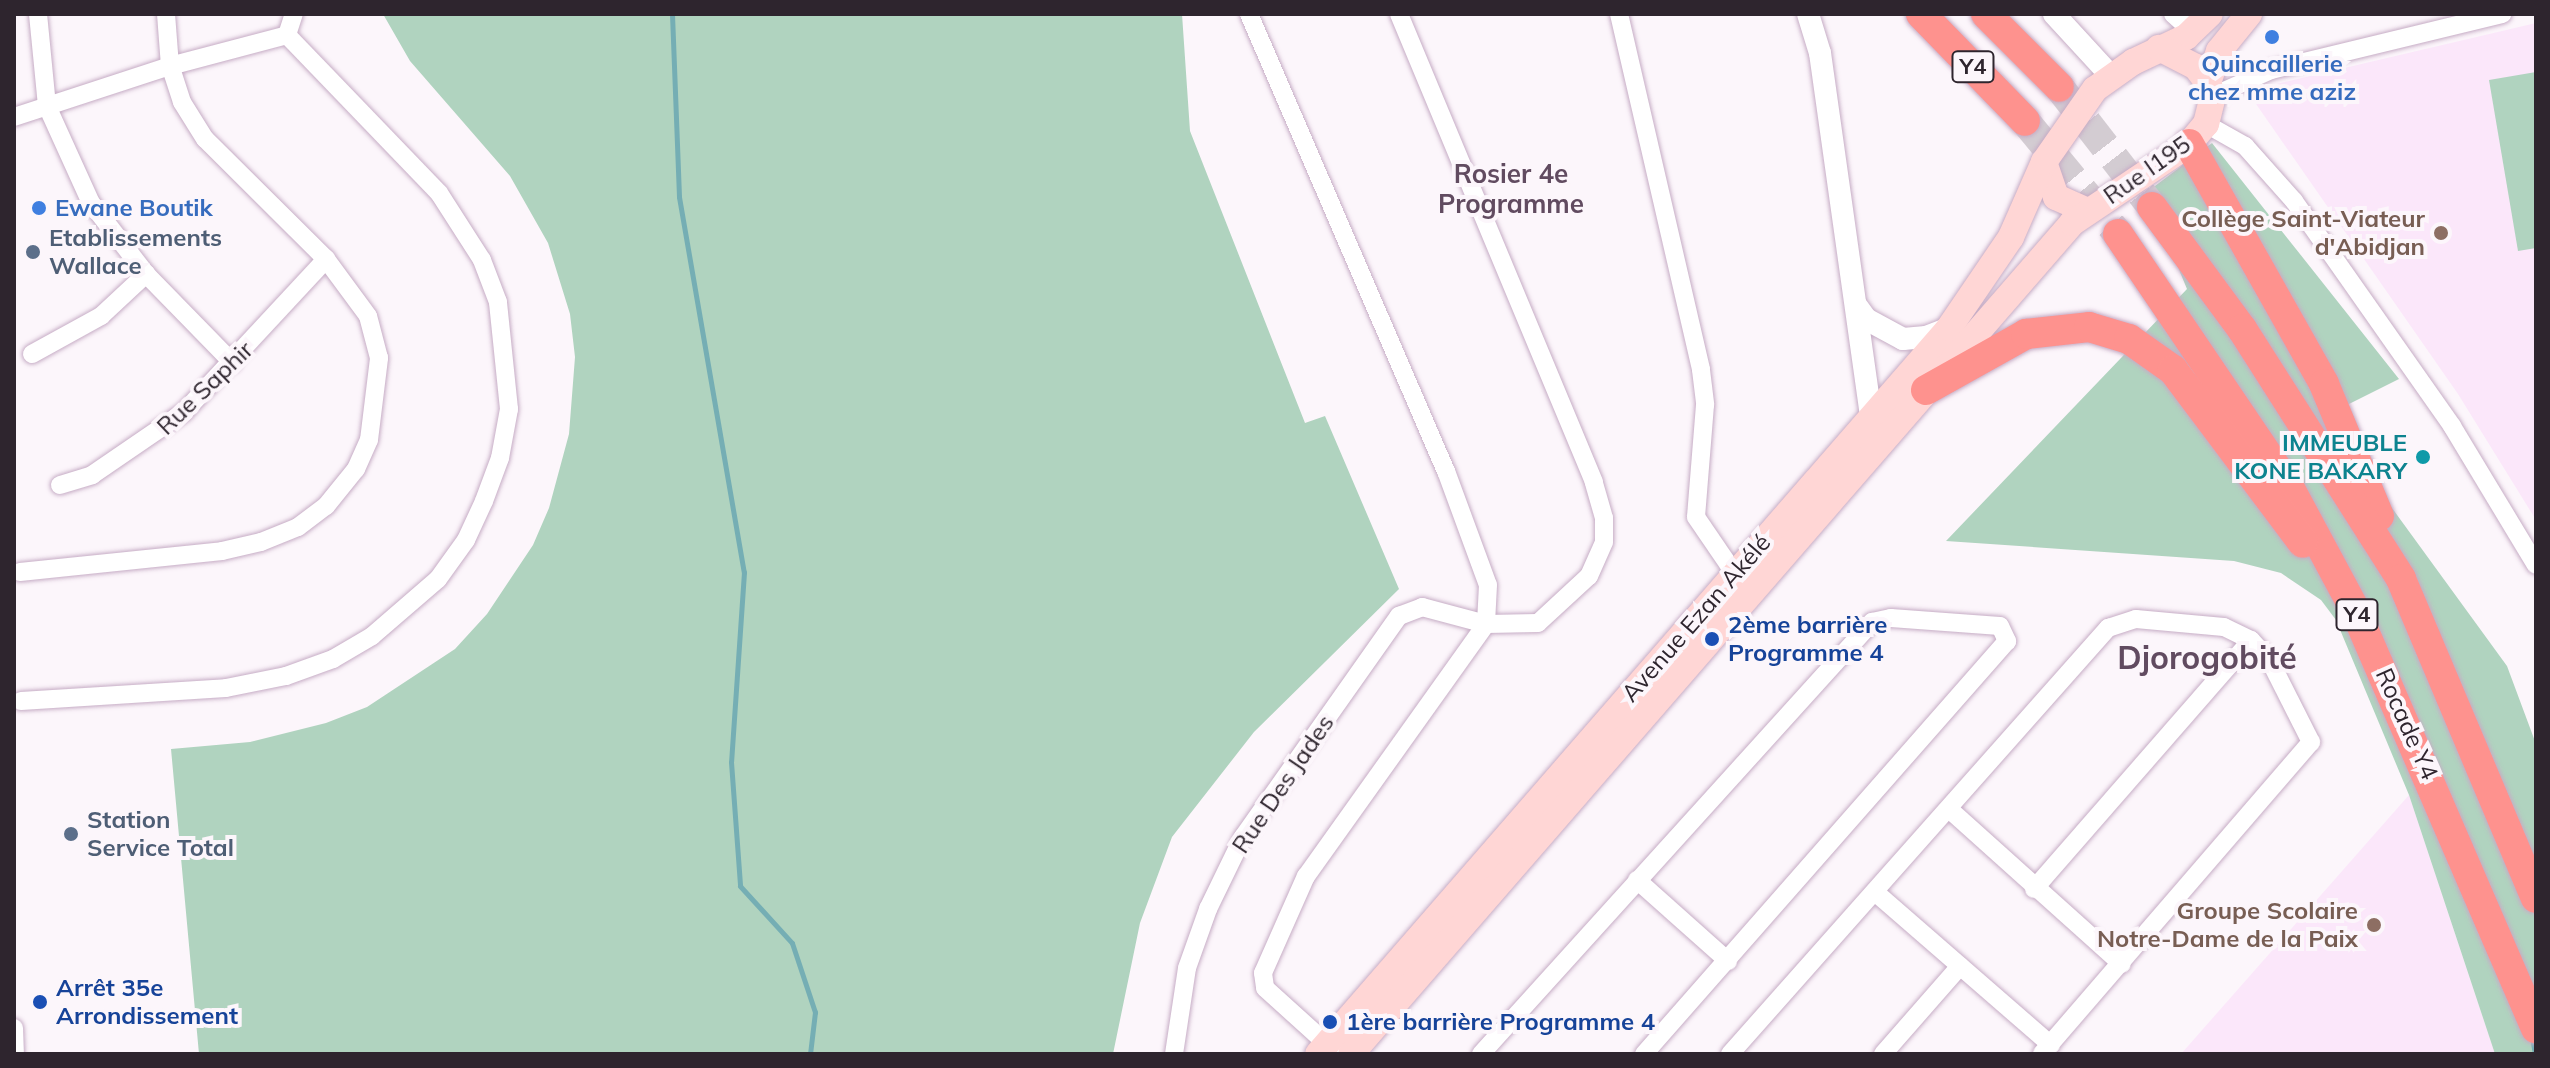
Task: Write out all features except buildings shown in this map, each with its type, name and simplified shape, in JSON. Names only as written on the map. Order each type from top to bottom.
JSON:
[{"type":"highway","name":"Y4","points":[[1921,14],[2025,121]]},
{"type":"highway","name":"Y4","points":[[1986,14],[2059,87]]},
{"type":"highway","points":[[2197,134],[2324,384],[2401,579]]},
{"type":"highway","name":"Y4","points":[[2152,207],[2242,329],[2401,579],[2536,898]]},
{"type":"highway","name":"Rocade Y4","points":[[2118,234],[2288,485],[2354,608],[2536,1028]]},
{"type":"highway","points":[[1926,390],[2026,334],[2089,327],[2129,339],[2173,370],[2354,608]]},
{"type":"main road","name":"Rue I195","points":[[2044,162],[2056,197],[2088,211],[2197,134],[2219,51],[2249,14]]},
{"type":"main road","points":[[2044,162],[2095,89],[2111,76],[2202,23]]},
{"type":"main road","points":[[2159,48],[2196,67],[2211,89]]},
{"type":"main road","name":"Avenue Ezan Akélé","points":[[1333,1052],[1733,576],[1949,328],[2011,237],[2044,162]]},
{"type":"main road","name":"Avenue Ezan Akélé","points":[[1333,1052],[1753,595],[1926,390],[2072,223],[2088,211]]},
{"type":"street","points":[[38,14],[47,106],[91,203],[146,274],[233,363]]},
{"type":"street","points":[[20,572],[222,551],[298,527],[326,506],[356,469],[369,440],[379,358],[368,316],[326,259],[205,139],[182,102],[170,66],[166,14]]},
{"type":"street","points":[[287,35],[294,14]]},
{"type":"street","points":[[1249,14],[1485,570],[1486,624],[1306,876],[1263,973],[1265,988],[1333,1052]]},
{"type":"street","name":"Rue Des Jades","points":[[1174,1054],[1187,968],[1208,909],[1243,837],[1399,616],[1410,607],[1422,607],[1486,624],[1538,623],[1574,594],[1600,561],[1604,518],[1588,467],[1399,14]]},
{"type":"street","points":[[1619,14],[1701,370],[1705,405],[1696,517],[1733,576],[1753,595]]},
{"type":"street","points":[[1808,14],[1820,53],[1871,414]]},
{"type":"street","points":[[2054,14],[2111,76]]},
{"type":"street","points":[[2173,14],[2202,23]]},
{"type":"street","points":[[2211,89],[2445,21],[2502,14]]},
{"type":"street","points":[[14,117],[170,66],[287,35]]},
{"type":"street","points":[[21,701],[226,688],[286,676],[333,659],[372,636],[438,579],[466,540],[484,501],[500,458],[509,409],[498,302],[482,260],[439,193],[287,35]]},
{"type":"street","points":[[2197,134],[2245,146],[2294,201],[2452,426],[2536,565]]},
{"type":"street","name":"Rue Saphir","points":[[60,485],[92,475],[144,444],[233,363],[326,259]]},
{"type":"street","points":[[32,354],[101,316],[146,274]]},
{"type":"street","points":[[1856,305],[1866,319],[1903,339],[1926,337],[1949,328]]},
{"type":"street","points":[[1481,1054],[1872,622],[1891,618],[2000,626],[2007,641],[1644,1054]]},
{"type":"street","points":[[1730,1054],[2108,628],[2120,621],[2224,627],[2251,640],[2270,661],[2311,742],[2046,1049],[1960,966],[1875,892]]},
{"type":"street","points":[[2034,889],[2251,640]]},
{"type":"street","points":[[1949,809],[2034,889],[2122,964]]},
{"type":"street","points":[[1637,880],[1728,961]]},
{"type":"street","points":[[1883,1054],[1960,966]]},
{"type":"street","points":[[14,1028],[15,1054]]},
{"type":"shaded area","name":"Collège Saint-Viateur d'Abidjan","points":[[2536,23],[2536,520],[2458,394],[2247,91]]},
{"type":"shaded area","name":"Groupe Scolaire Notre-Dame de la Paix","points":[[2409,795],[2495,1054],[2181,1054]]},
{"type":"green space","points":[[383,14],[1182,14],[1190,131],[1305,423],[1325,416],[1399,589],[1254,732],[1172,837],[1140,923],[1113,1054],[199,1054],[171,749],[250,742],[326,723],[367,707],[455,649],[487,614],[533,545],[549,508],[569,434],[575,357],[570,314],[548,243],[510,176],[410,61]]},
{"type":"green space","points":[[2536,72],[2536,248],[2518,251],[2489,80]]},
{"type":"green space","points":[[2212,143],[2399,379],[2325,416],[2507,666],[2536,744],[2536,1054],[2495,1054],[2409,795],[2336,620],[2321,600],[2281,573],[2234,561],[1946,541],[2187,289],[2147,192]]},
{"type":"waterway","points":[[672,14],[679,197],[744,572],[731,762],[740,886],[792,943],[815,1012],[810,1054]]},
{"type":"waterway","points":[[2532,1037],[2535,1054]]},
{"type":"tunnel","points":[[2059,87],[2152,207]]},
{"type":"tunnel","points":[[2025,121],[2118,234]]},
{"type":"place","name":"Quincaillerie chez mme aziz","points":[[2272,37]]},
{"type":"place","name":"Ewane Boutik","points":[[39,208]]},
{"type":"place","name":"Collège Saint-Viateur d'Abidjan","points":[[2441,233]]},
{"type":"place","name":"Etablissements Wallace","points":[[33,252]]},
{"type":"place","name":"IMMEUBLE KONE BAKARY","points":[[2423,457]]},
{"type":"place","name":"2ème barrière Programme 4","points":[[1712,639]]},
{"type":"place","name":"Station Service Total","points":[[71,834]]},
{"type":"place","name":"Groupe Scolaire Notre-Dame de la Paix","points":[[2374,925]]},
{"type":"place","name":"Arrêt 35e Arrondissement","points":[[40,1002]]},
{"type":"place","name":"1ère barrière Programme 4","points":[[1330,1022]]},
{"type":"district","name":"Rosier 4e Programme","points":[[1511,189]]},
{"type":"district","name":"Djorogobité","points":[[2207,657]]}]
